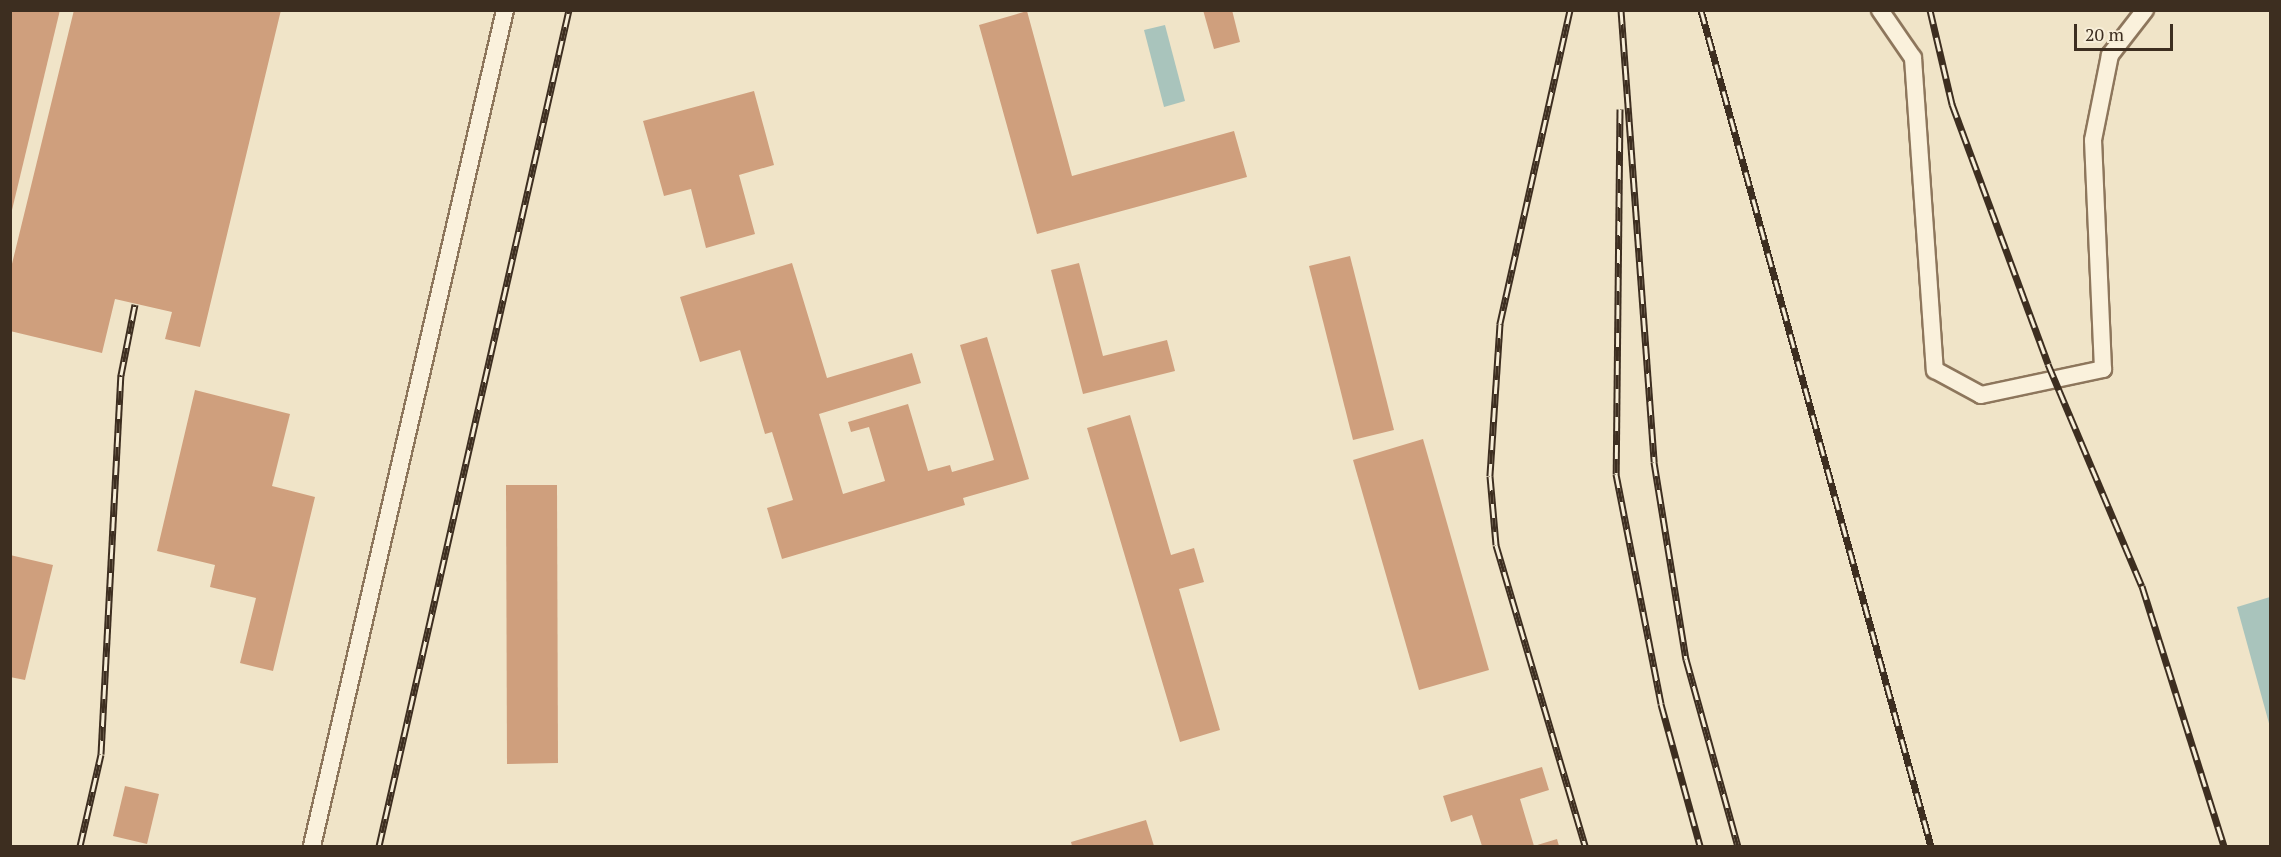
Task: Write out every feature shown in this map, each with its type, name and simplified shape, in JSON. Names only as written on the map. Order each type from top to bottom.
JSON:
[{"type":"lane","points":[[312,846],[505,10]]},
{"type":"lane","points":[[1880,10],[1913,58],[1935,370],[1981,395],[2103,369],[2093,140],[2110,55],[2145,10]]},
{"type":"water","points":[[1165,25],[1185,101],[1164,107],[1144,30]]},
{"type":"water","points":[[2270,597],[2270,727],[2237,607]]},
{"type":"building","points":[[10,10],[60,10],[12,210],[10,209]]},
{"type":"building","points":[[74,10],[281,10],[200,347],[165,339],[172,312],[115,299],[102,353],[10,331],[10,272]]},
{"type":"building","points":[[1203,10],[1232,10],[1240,42],[1214,49]]},
{"type":"building","points":[[1027,11],[1072,176],[1234,131],[1247,177],[1037,234],[979,25]]},
{"type":"building","points":[[754,91],[774,165],[739,175],[755,234],[706,248],[691,189],[664,196],[643,121]]},
{"type":"building","points":[[1350,256],[1394,430],[1353,440],[1309,266]]},
{"type":"building","points":[[792,263],[827,378],[912,353],[921,383],[819,414],[843,494],[885,481],[869,427],[851,432],[848,422],[908,404],[928,471],[950,465],[952,472],[994,460],[960,345],[987,337],[1029,479],[963,498],[965,505],[782,559],[767,508],[793,500],[772,432],[765,434],[740,350],[700,362],[680,297]]},
{"type":"building","points":[[1079,263],[1103,356],[1167,340],[1175,371],[1083,394],[1051,270]]},
{"type":"building","points":[[195,390],[290,414],[272,486],[315,497],[273,671],[240,663],[256,598],[210,587],[215,565],[157,551]]},
{"type":"building","points":[[1130,415],[1171,555],[1194,548],[1204,582],[1179,589],[1220,730],[1180,742],[1087,428]]},
{"type":"building","points":[[1423,439],[1489,670],[1419,690],[1353,460]]},
{"type":"building","points":[[506,485],[557,485],[558,763],[507,764]]},
{"type":"building","points":[[10,555],[53,565],[25,680],[10,677]]},
{"type":"building","points":[[1542,767],[1549,790],[1520,799],[1534,846],[1482,846],[1472,815],[1451,822],[1443,796]]},
{"type":"building","points":[[125,786],[159,794],[147,844],[113,836]]},
{"type":"building","points":[[1146,820],[1154,846],[1072,846],[1071,842]]},
{"type":"building","points":[[1557,839],[1559,846],[1534,846]]},
{"type":"railway","points":[[379,846],[569,10]]},
{"type":"railway","points":[[1570,10],[1500,324],[1490,476],[1496,545],[1585,846]]},
{"type":"railway","points":[[1621,10],[1654,462],[1686,659],[1738,846]]},
{"type":"railway","points":[[1701,10],[1931,846]]},
{"type":"railway","points":[[1930,10],[1952,104],[2048,364],[2142,586],[2224,846]]},
{"type":"railway","points":[[1620,109],[1616,474],[1661,704],[1700,846]]},
{"type":"railway","points":[[80,846],[101,754],[121,375],[135,304]]}]
